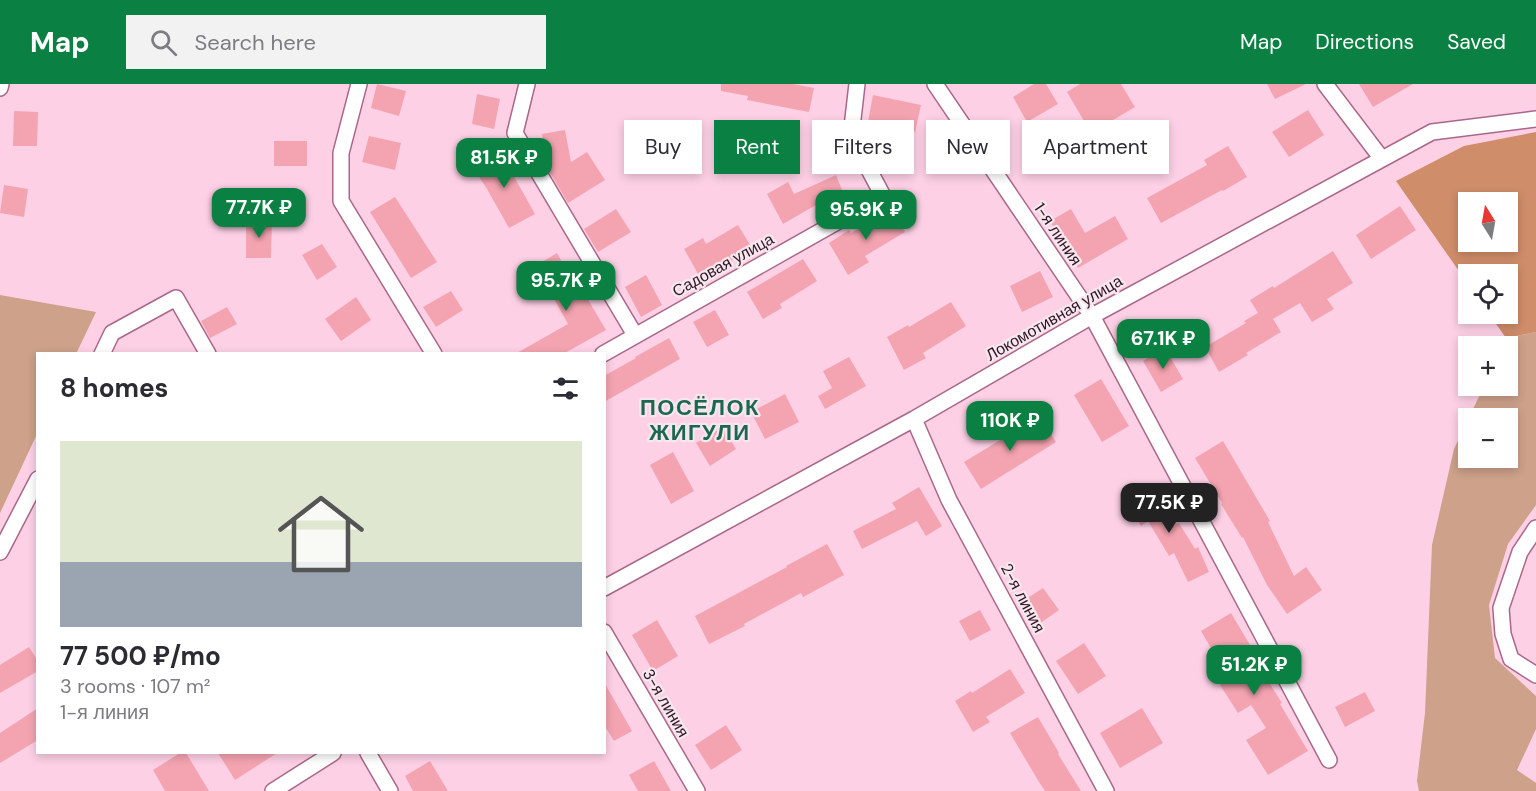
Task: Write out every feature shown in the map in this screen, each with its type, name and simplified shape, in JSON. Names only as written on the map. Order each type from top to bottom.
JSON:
[{"type":"street","points":[[0,88],[1,84]]},
{"type":"street","points":[[359,84],[341,153],[341,201],[433,352]]},
{"type":"street","points":[[527,84],[515,133],[635,335]]},
{"type":"street","name":"Садовая улица","points":[[606,352],[883,196],[851,136],[857,84]]},
{"type":"street","name":"1-я линия","points":[[935,84],[1092,316],[1329,760]]},
{"type":"street","points":[[1325,84],[1382,159]]},
{"type":"street","name":"Локомотивная улица","points":[[606,587],[914,419],[1092,316],[1432,132],[1536,119]]},
{"type":"street","points":[[103,352],[112,333],[176,298],[207,352]]},
{"type":"street","name":"2-я линия","points":[[914,419],[949,500],[1106,791]]},
{"type":"street","points":[[0,552],[36,483]]},
{"type":"street","points":[[1536,528],[1520,552],[1501,608],[1503,634],[1511,659],[1536,675]]},
{"type":"street","name":"3-я линия","points":[[606,635],[697,791]]},
{"type":"street","points":[[273,791],[331,754]]},
{"type":"street","points":[[369,754],[390,791]]},
{"type":"shaded area","points":[[1536,132],[1536,332],[1505,336],[1496,324],[1518,324],[1518,264],[1458,264],[1458,270],[1396,181],[1464,146]]},
{"type":"shaded area","points":[[0,295],[96,312],[77,352],[36,352],[36,436],[0,513]]},
{"type":"shaded area","points":[[1536,332],[1536,505],[1508,544],[1489,605],[1495,658],[1536,696],[1536,729],[1517,770],[1536,783],[1536,791],[1419,791],[1417,781],[1425,713],[1432,545],[1454,449],[1458,441],[1458,468],[1518,468],[1518,408],[1474,408],[1479,396],[1518,396],[1518,336],[1516,336]]},
{"type":"building","points":[[377,84],[406,91],[399,116],[371,108]]},
{"type":"building","points":[[721,84],[793,84],[814,88],[809,112],[747,100],[748,96],[721,91]]},
{"type":"building","points":[[1034,84],[1046,84],[1058,104],[1030,120],[1026,120],[1013,97]]},
{"type":"building","points":[[1080,84],[1121,84],[1135,107],[1113,120],[1083,120],[1067,92]]},
{"type":"building","points":[[1267,84],[1306,84],[1275,99]]},
{"type":"building","points":[[1359,84],[1413,84],[1373,107]]},
{"type":"building","points":[[477,94],[500,99],[494,129],[472,124]]},
{"type":"building","points":[[873,95],[921,105],[915,132],[914,120],[868,120]]},
{"type":"building","points":[[1308,110],[1324,135],[1289,157],[1272,132]]},
{"type":"building","points":[[14,111],[38,112],[37,146],[13,146]]},
{"type":"building","points":[[565,130],[571,162],[587,152],[605,180],[568,203],[549,171],[542,134]]},
{"type":"building","points":[[369,136],[401,143],[395,170],[362,162]]},
{"type":"building","points":[[274,141],[307,141],[307,166],[274,166]]},
{"type":"building","points":[[1228,146],[1247,177],[1161,223],[1147,198],[1207,165],[1204,160]]},
{"type":"building","points":[[499,150],[535,214],[509,228],[472,166]]},
{"type":"building","points":[[836,175],[845,197],[823,206],[821,202],[783,224],[767,194],[788,182],[794,194]]},
{"type":"building","points":[[4,185],[28,189],[24,217],[0,213]]},
{"type":"building","points":[[395,197],[437,262],[411,278],[370,212]]},
{"type":"building","points":[[1400,206],[1416,230],[1371,259],[1356,235]]},
{"type":"building","points":[[616,209],[631,232],[598,252],[584,229]]},
{"type":"building","points":[[891,209],[905,232],[865,256],[869,262],[848,275],[829,243],[849,230],[851,233]]},
{"type":"building","points":[[1071,209],[1085,233],[1115,216],[1128,239],[1078,268],[1050,221]]},
{"type":"building","points":[[246,221],[272,221],[271,258],[246,258]]},
{"type":"building","points":[[738,225],[752,248],[701,279],[684,249],[703,238],[706,244]]},
{"type":"building","points":[[322,244],[337,267],[317,280],[302,255]]},
{"type":"building","points":[[1333,251],[1353,283],[1327,299],[1334,309],[1312,322],[1300,303],[1273,319],[1281,332],[1219,372],[1205,347],[1246,323],[1244,321],[1258,313],[1250,300],[1273,286],[1274,288]]},
{"type":"building","points":[[557,253],[579,293],[583,291],[606,330],[567,352],[519,352],[568,324],[534,267]]},
{"type":"building","points":[[803,259],[817,281],[780,304],[782,308],[763,319],[747,292]]},
{"type":"building","points":[[1040,271],[1053,297],[1022,312],[1010,286]]},
{"type":"building","points":[[646,275],[662,305],[641,317],[625,287]]},
{"type":"building","points":[[451,291],[463,310],[436,327],[423,307]]},
{"type":"building","points":[[356,297],[371,320],[341,341],[325,319]]},
{"type":"building","points":[[951,302],[966,326],[923,353],[926,358],[904,370],[887,337]]},
{"type":"building","points":[[227,307],[237,324],[210,338],[201,321]]},
{"type":"building","points":[[715,310],[729,335],[707,347],[693,322]]},
{"type":"building","points":[[669,338],[680,359],[606,401],[606,375]]},
{"type":"building","points":[[1165,348],[1183,379],[1161,392],[1143,361]]},
{"type":"building","points":[[849,357],[866,386],[825,409],[818,396],[832,388],[823,371]]},
{"type":"building","points":[[1101,379],[1129,426],[1102,442],[1074,395]]},
{"type":"building","points":[[785,394],[799,422],[765,439],[751,412]]},
{"type":"building","points":[[1040,416],[1056,442],[981,489],[964,462]]},
{"type":"building","points":[[723,427],[736,449],[710,466],[696,443]]},
{"type":"building","points":[[1223,441],[1270,521],[1268,522],[1294,576],[1306,567],[1322,590],[1287,614],[1267,585],[1243,537],[1195,458]]},
{"type":"building","points":[[673,452],[694,491],[671,504],[650,465]]},
{"type":"building","points":[[919,487],[942,526],[926,536],[917,521],[862,549],[853,531],[896,509],[892,503]]},
{"type":"building","points":[[1152,488],[1174,525],[1179,523],[1195,549],[1198,547],[1209,572],[1188,582],[1174,553],[1169,556],[1148,521],[1141,526],[1127,502]]},
{"type":"building","points":[[827,544],[844,575],[803,597],[801,593],[709,644],[695,616]]},
{"type":"building","points":[[1043,588],[1059,610],[1039,624],[1023,601]]},
{"type":"building","points":[[980,610],[991,630],[970,641],[959,621]]},
{"type":"building","points":[[1231,613],[1250,645],[1246,646],[1282,703],[1280,704],[1308,751],[1268,775],[1246,740],[1266,728],[1251,705],[1238,713],[1220,685],[1229,679],[1201,631]]},
{"type":"building","points":[[657,620],[678,656],[653,671],[632,635]]},
{"type":"building","points":[[1084,643],[1106,676],[1078,694],[1056,661]]},
{"type":"building","points":[[29,647],[36,658],[36,672],[0,693],[0,665]]},
{"type":"building","points":[[1010,669],[1025,693],[986,717],[990,722],[973,732],[955,701]]},
{"type":"building","points":[[606,686],[632,731],[614,741],[606,728]]},
{"type":"building","points":[[1365,692],[1375,711],[1345,727],[1335,707]]},
{"type":"building","points":[[1142,708],[1163,743],[1120,768],[1100,733]]},
{"type":"building","points":[[36,709],[36,741],[0,763],[0,733]]},
{"type":"building","points":[[1038,717],[1081,791],[1045,791],[1010,733]]},
{"type":"building","points":[[726,725],[742,750],[711,770],[695,745]]},
{"type":"building","points":[[178,754],[187,754],[209,791],[165,791],[153,770]]},
{"type":"building","points":[[219,754],[275,754],[235,780]]},
{"type":"building","points":[[430,761],[448,791],[413,791],[405,776]]},
{"type":"building","points":[[654,761],[671,791],[638,791],[629,775]]},
{"type":"district","name":"ПОСЁЛОК ЖИГУЛИ","points":[[700,420]]}]
